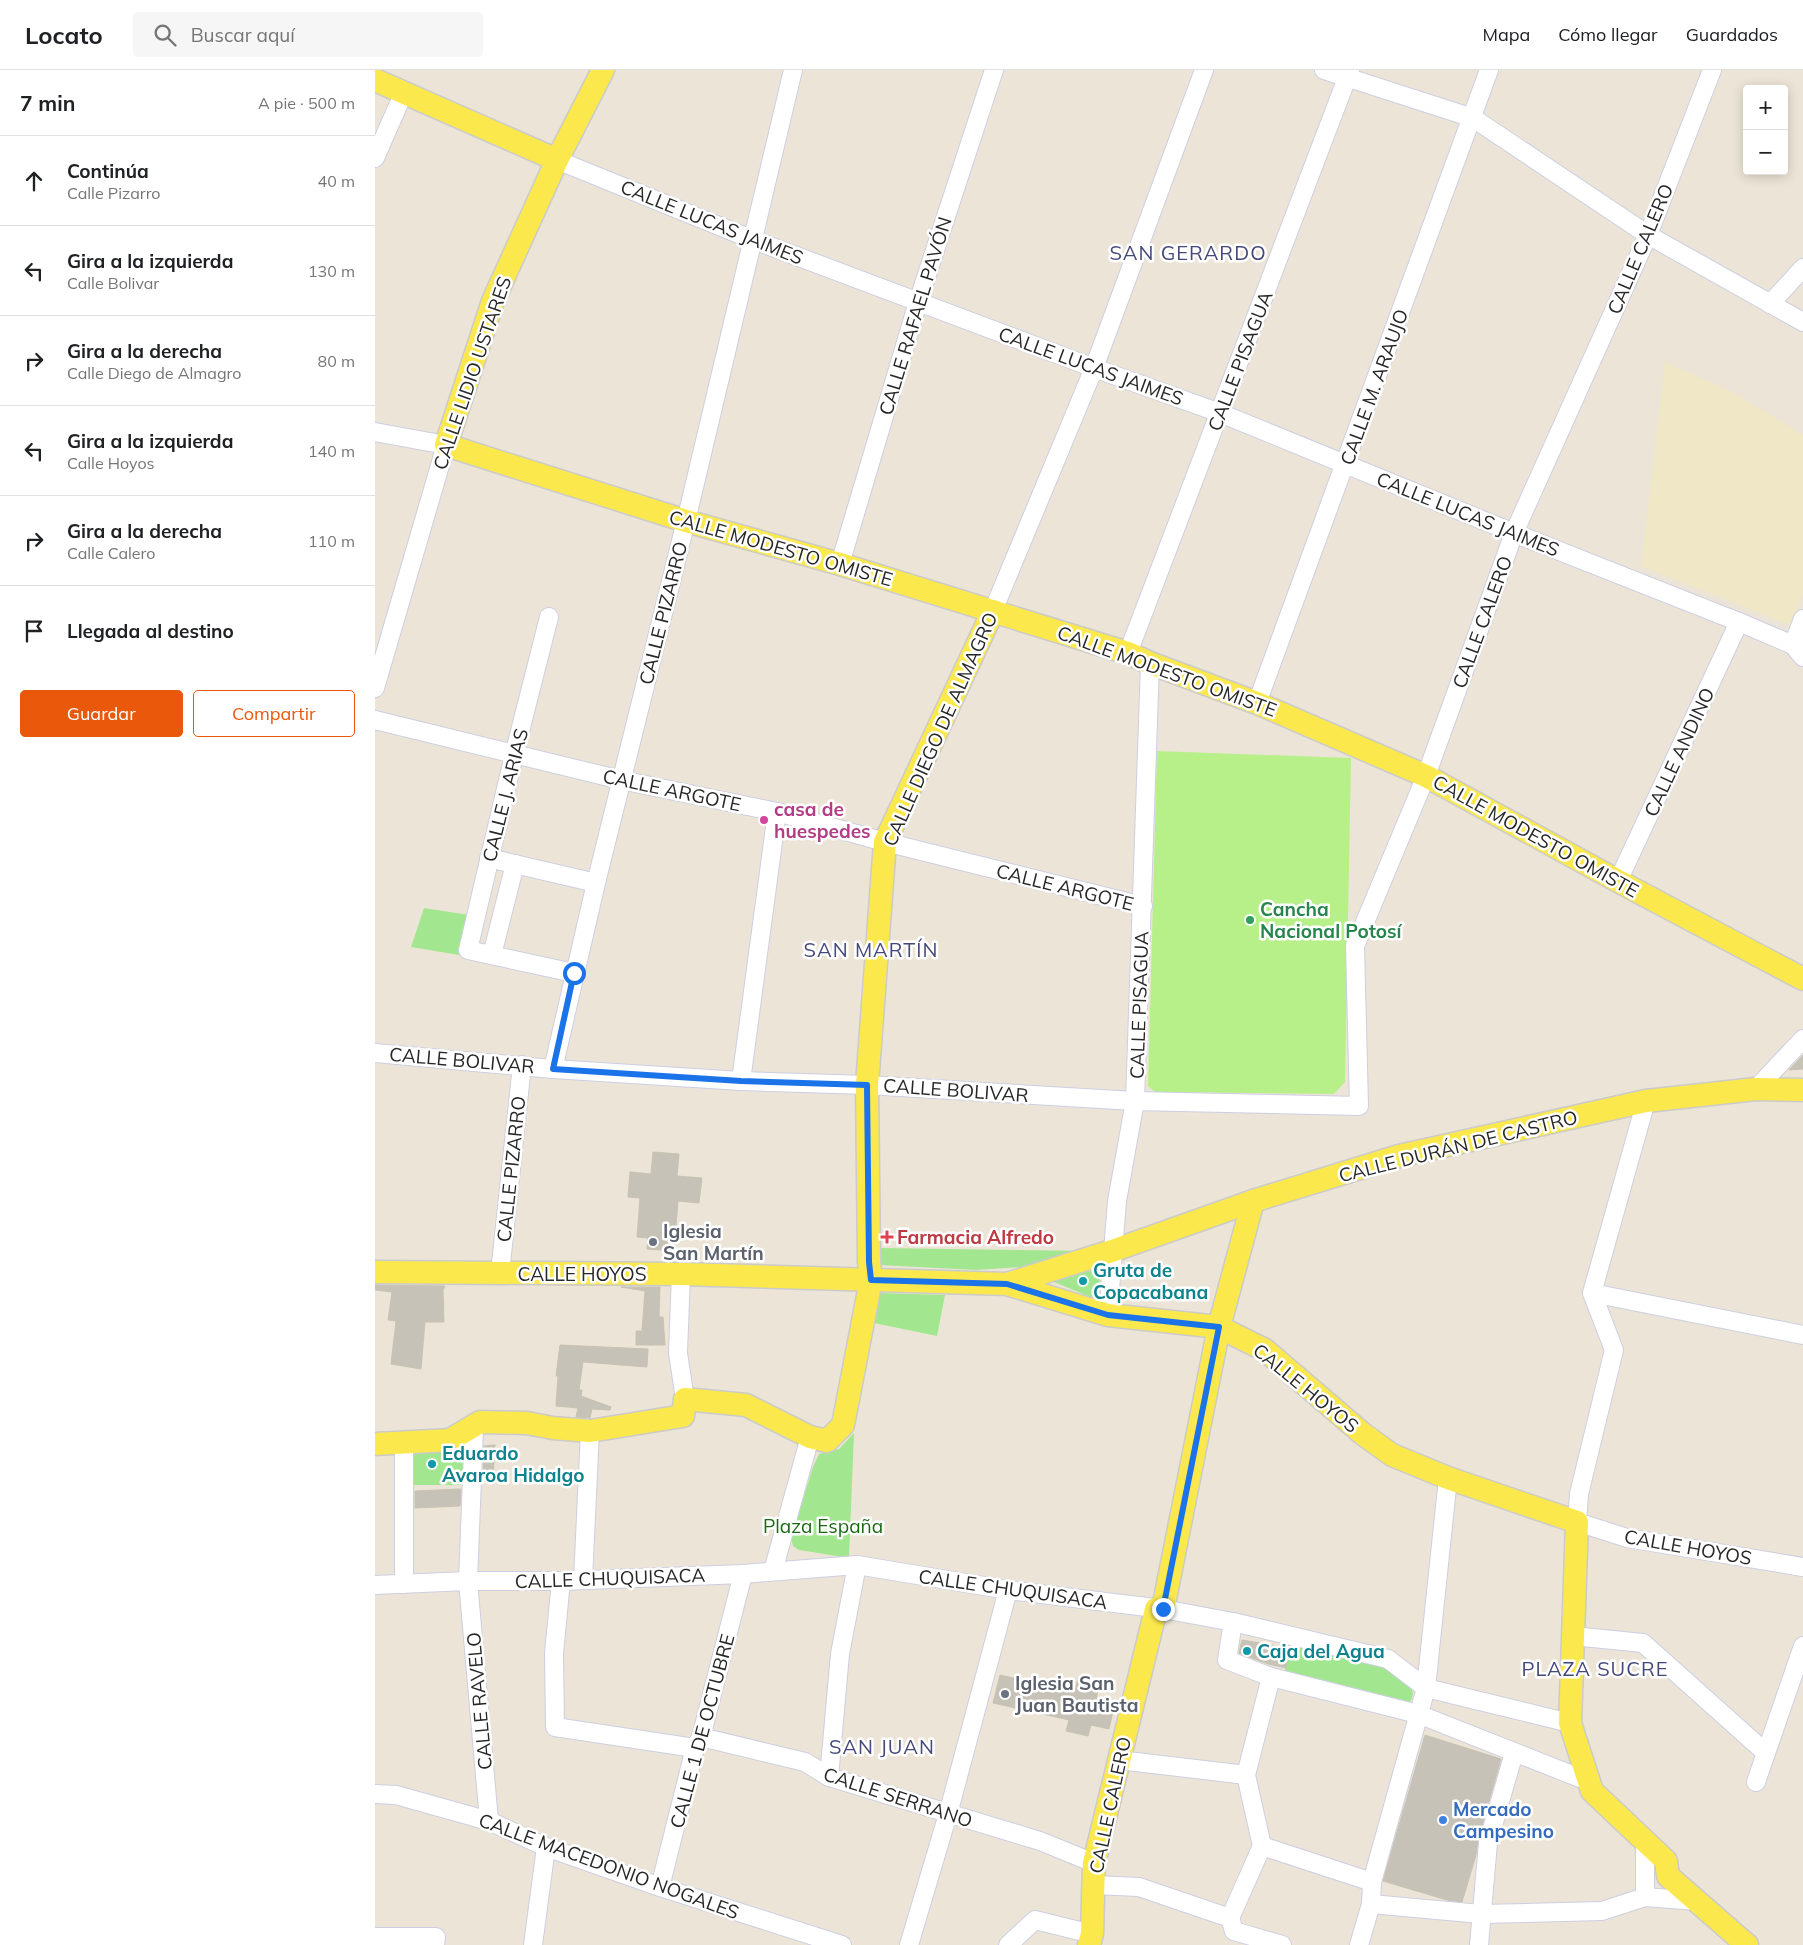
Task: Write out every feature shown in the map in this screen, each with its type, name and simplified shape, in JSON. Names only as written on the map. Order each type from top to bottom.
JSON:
[{"type":"main road","name":"CALLE LIDIO USTARES","points":[[446,445],[493,301],[557,160],[603,70]]},
{"type":"main road","name":"CALLE LUCAS JAIMES","points":[[375,80],[557,160]]},
{"type":"main road","name":"CALLE MODESTO OMISTE","points":[[446,445],[686,521],[840,564],[1128,652],[1150,663],[1257,702],[1426,776],[1803,979]]},
{"type":"main road","name":"CALLE DIEGO DE ALMAGRO","points":[[810,1437],[827,1441],[843,1425],[871,1280],[869,1262],[867,1085],[885,842],[993,610]]},
{"type":"main road","name":"CALLE DURÁN DE CASTRO","points":[[1007,1284],[1113,1251],[1253,1201],[1399,1156],[1646,1101],[1756,1089],[1803,1090]]},
{"type":"main road","name":"CALLE CALERO","points":[[1090,1939],[1093,1863],[1159,1609],[1219,1327],[1253,1201]]},
{"type":"main road","name":"CALLE HOYOS","points":[[375,1272],[681,1274],[1007,1284],[1108,1315],[1219,1327],[1265,1350],[1363,1434],[1392,1455],[1448,1478],[1577,1522]]},
{"type":"main road","points":[[375,1444],[450,1440],[480,1422],[527,1423],[553,1428],[590,1431],[683,1416],[685,1399],[745,1405],[810,1437]]},
{"type":"main road","points":[[1577,1522],[1569,1723],[1592,1791],[1666,1861],[1668,1876],[1747,1945]]},
{"type":"street","name":"CALLE PIZARRO","points":[[553,1069],[574,973],[686,521],[751,239],[793,70]]},
{"type":"street","name":"CALLE RAFAEL PAVÓN","points":[[840,564],[918,302],[994,70]]},
{"type":"street","name":"CALLE DIEGO DE ALMAGRO","points":[[993,610],[1094,368],[1204,70]]},
{"type":"street","points":[[1324,70],[1349,73],[1473,118],[1648,235],[1803,322]]},
{"type":"street","name":"CALLE M. ARAUJO","points":[[1257,702],[1346,464],[1489,70]]},
{"type":"street","name":"CALLE CALERO","points":[[1359,1106],[1355,946],[1426,776],[1514,533],[1648,235],[1712,70]]},
{"type":"street","name":"CALLE PISAGUA","points":[[1128,652],[1349,73]]},
{"type":"street","points":[[375,158],[404,92]]},
{"type":"street","name":"CALLE LUCAS JAIMES","points":[[557,160],[751,239],[1094,368],[1220,413],[1739,622],[1798,651]]},
{"type":"street","points":[[1770,304],[1803,268]]},
{"type":"street","name":"CALLE MODESTO OMISTE","points":[[375,432],[446,445]]},
{"type":"street","name":"CALLE LIDIO USTARES","points":[[375,688],[446,445]]},
{"type":"street","name":"CALLE J. ARIAS","points":[[549,617],[468,950],[574,973]]},
{"type":"street","points":[[1798,651],[1803,619]]},
{"type":"street","name":"CALLE ANDINO","points":[[1618,881],[1739,622]]},
{"type":"street","name":"CALLE PISAGUA","points":[[1108,1315],[1117,1201],[1135,1101],[1150,663]]},
{"type":"street","name":"CALLE ARGOTE","points":[[375,720],[621,780],[777,812],[885,842],[1143,906]]},
{"type":"street","points":[[741,1081],[777,812]]},
{"type":"street","points":[[489,858],[596,884]]},
{"type":"street","name":"CALLE J. ARIAS","points":[[491,955],[515,864]]},
{"type":"street","points":[[1756,1089],[1803,1039]]},
{"type":"street","name":"CALLE BOLIVAR","points":[[375,1052],[553,1069],[741,1081],[867,1085],[1135,1101],[1359,1106]]},
{"type":"street","name":"CALLE PIZARRO","points":[[500,1273],[522,1065]]},
{"type":"street","points":[[1577,1522],[1579,1494],[1614,1350],[1592,1293],[1646,1101]]},
{"type":"street","points":[[681,1274],[678,1353],[685,1399]]},
{"type":"street","points":[[1592,1293],[1803,1335]]},
{"type":"street","name":"CALLE RAVELO","points":[[474,1427],[468,1581],[489,1821]]},
{"type":"street","points":[[583,1580],[590,1431]]},
{"type":"street","points":[[773,1572],[810,1437]]},
{"type":"street","points":[[404,1442],[404,1584]]},
{"type":"street","points":[[1359,1945],[1371,1904],[1372,1882],[1426,1688],[1448,1478]]},
{"type":"street","name":"CALLE HOYOS","points":[[1577,1522],[1627,1538],[1803,1567]]},
{"type":"street","points":[[829,1777],[840,1654],[857,1565]]},
{"type":"street","name":"CALLE CHUQUISACA","points":[[375,1585],[468,1581],[561,1581],[743,1574],[857,1565],[1008,1590],[1159,1609],[1233,1622],[1388,1659],[1426,1688],[1569,1723]]},
{"type":"street","name":"CALLE 1 DE OCTUBRE","points":[[660,1888],[743,1574]]},
{"type":"street","name":"CALLE SERRANO","points":[[561,1581],[554,1654],[555,1726],[698,1743],[805,1762],[829,1777],[1040,1841],[1093,1863]]},
{"type":"street","points":[[909,1945],[948,1814],[1008,1590]]},
{"type":"street","points":[[1233,1622],[1227,1660],[1271,1677],[1418,1714],[1590,1782]]},
{"type":"street","points":[[1573,1636],[1643,1643],[1766,1753]]},
{"type":"street","points":[[1755,1782],[1803,1646]]},
{"type":"street","points":[[1271,1677],[1246,1776],[1262,1846],[1230,1918],[1235,1930],[1282,1945]]},
{"type":"street","points":[[1479,1945],[1488,1843],[1514,1753]]},
{"type":"street","points":[[1119,1760],[1246,1776]]},
{"type":"street","name":"CALLE MACEDONIO NOGALES","points":[[375,1794],[396,1796],[489,1821],[545,1847],[660,1888],[842,1945]]},
{"type":"street","points":[[1645,1841],[1645,1898]]},
{"type":"street","points":[[1262,1846],[1372,1882]]},
{"type":"street","points":[[533,1945],[545,1847]]},
{"type":"street","points":[[1093,1885],[1139,1887],[1230,1918]]},
{"type":"street","points":[[1371,1904],[1481,1914],[1602,1910],[1645,1898],[1697,1901]]},
{"type":"street","points":[[1008,1945],[1035,1920],[1090,1939]]},
{"type":"street","points":[[375,1937],[437,1937],[435,1945]]},
{"type":"shaded area","points":[[1665,362],[1734,393],[1803,435],[1803,594],[1790,625],[1641,566]]},
{"type":"green space","name":"Cancha Nacional Potosí","points":[[1157,751],[1351,758],[1345,1082],[1334,1094],[1155,1092],[1148,1086]]},
{"type":"green space","points":[[424,908],[469,915],[459,955],[411,947]]},
{"type":"green space","points":[[879,1248],[1082,1251],[1036,1266],[976,1270],[879,1265]]},
{"type":"green space","points":[[1101,1267],[1098,1300],[1049,1280]]},
{"type":"green space","points":[[880,1293],[945,1295],[937,1336],[874,1323]]},
{"type":"green space","name":"Plaza España","points":[[854,1433],[849,1558],[799,1550],[793,1546],[791,1538],[813,1467],[819,1454],[839,1449]]},
{"type":"green space","points":[[414,1450],[466,1450],[466,1485],[414,1485]]},
{"type":"green space","points":[[1289,1644],[1384,1667],[1411,1685],[1413,1694],[1411,1701],[1404,1704],[1392,1702],[1285,1671]]},
{"type":"building","points":[[1803,1055],[1803,1069],[1789,1070]]},
{"type":"building","points":[[653,1152],[679,1154],[677,1176],[702,1178],[699,1203],[678,1201],[674,1251],[647,1249],[648,1238],[637,1237],[640,1198],[628,1197],[630,1172],[651,1174]]},
{"type":"building","points":[[375,1285],[445,1286],[443,1290],[444,1322],[425,1322],[421,1369],[391,1364],[396,1321],[388,1320],[392,1292],[375,1290]]},
{"type":"building","points":[[621,1287],[660,1287],[659,1317],[663,1317],[665,1345],[636,1345],[636,1331],[642,1331],[645,1291]]},
{"type":"building","points":[[560,1345],[648,1349],[647,1367],[583,1362],[579,1390],[582,1390],[581,1396],[611,1407],[610,1410],[592,1409],[590,1418],[576,1417],[578,1408],[556,1406],[558,1376],[556,1376]]},
{"type":"building","points":[[495,1445],[493,1478],[483,1476],[484,1446]]},
{"type":"building","points":[[461,1489],[460,1506],[415,1508],[415,1491]]},
{"type":"building","points":[[1242,1640],[1289,1648],[1286,1668],[1268,1664],[1239,1653]]},
{"type":"building","points":[[1000,1675],[1075,1692],[1078,1678],[1100,1683],[1096,1699],[1115,1703],[1109,1729],[1091,1725],[1088,1736],[1066,1731],[1069,1720],[993,1703]]},
{"type":"building","name":"Mercado Campesino","points":[[1425,1735],[1501,1759],[1462,1902],[1447,1900],[1383,1881]]},
{"type":"place","name":"casa de huespedes","points":[[764,820]]},
{"type":"place","name":"Cancha Nacional Potosí","points":[[1250,920]]},
{"type":"place","name":"Farmacia Alfredo","points":[[887,1237]]},
{"type":"place","name":"Iglesia San Martín","points":[[653,1242]]},
{"type":"place","name":"Gruta de Copacabana","points":[[1083,1281]]},
{"type":"place","name":"Eduardo Avaroa Hidalgo","points":[[432,1464]]},
{"type":"place","name":"Caja del Agua","points":[[1247,1651]]},
{"type":"place","name":"Iglesia San Juan Bautista","points":[[1005,1694]]},
{"type":"place","name":"Mercado Campesino","points":[[1443,1820]]},
{"type":"district","name":"SAN GERARDO","points":[[1188,253]]},
{"type":"district","name":"SAN MARTÍN","points":[[871,950]]},
{"type":"district","name":"PLAZA SUCRE","points":[[1595,1669]]},
{"type":"district","name":"SAN JUAN","points":[[882,1747]]},
{"type":"route","points":[[574,973],[553,1069],[741,1081],[867,1085],[869,1262],[871,1280],[1007,1284],[1108,1315],[1219,1327],[1163,1609]]}]
